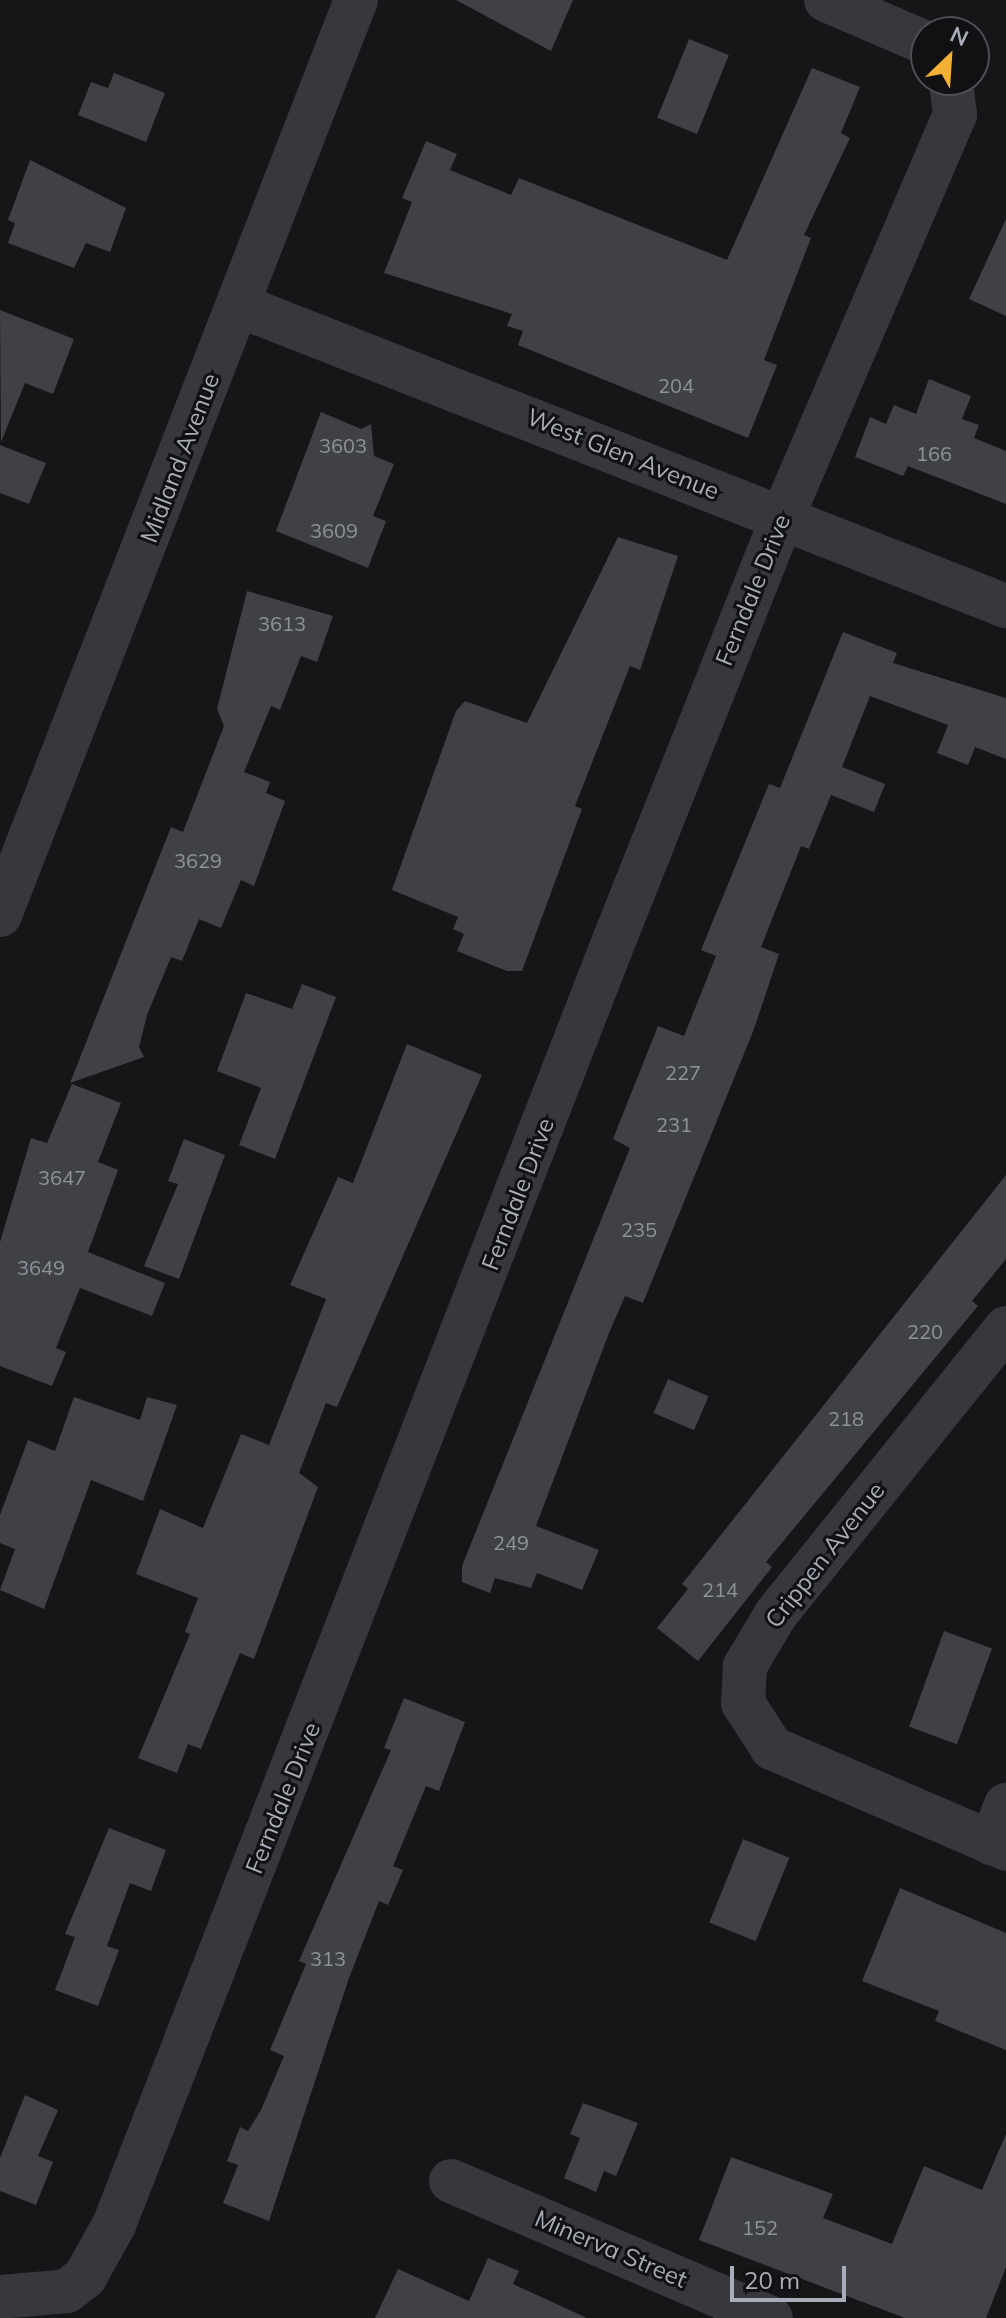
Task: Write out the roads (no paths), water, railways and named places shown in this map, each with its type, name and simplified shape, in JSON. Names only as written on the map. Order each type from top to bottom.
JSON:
[{"type":"street","name":"Midland Avenue","points":[[0,915],[240,306],[356,0]]},
{"type":"street","points":[[826,0],[910,36]]},
{"type":"street","name":"Ferndale Drive","points":[[0,2297],[67,2291],[85,2277],[114,2225],[782,518],[955,115],[954,96]]},
{"type":"street","name":"West Glen Avenue","points":[[240,306],[1006,606]]},
{"type":"street","name":"Crippen Avenue","points":[[1001,1832],[772,1748],[743,1703],[745,1666],[776,1614],[1006,1328]]},
{"type":"street","name":"Minerva Street","points":[[451,2181],[771,2318]]}]
